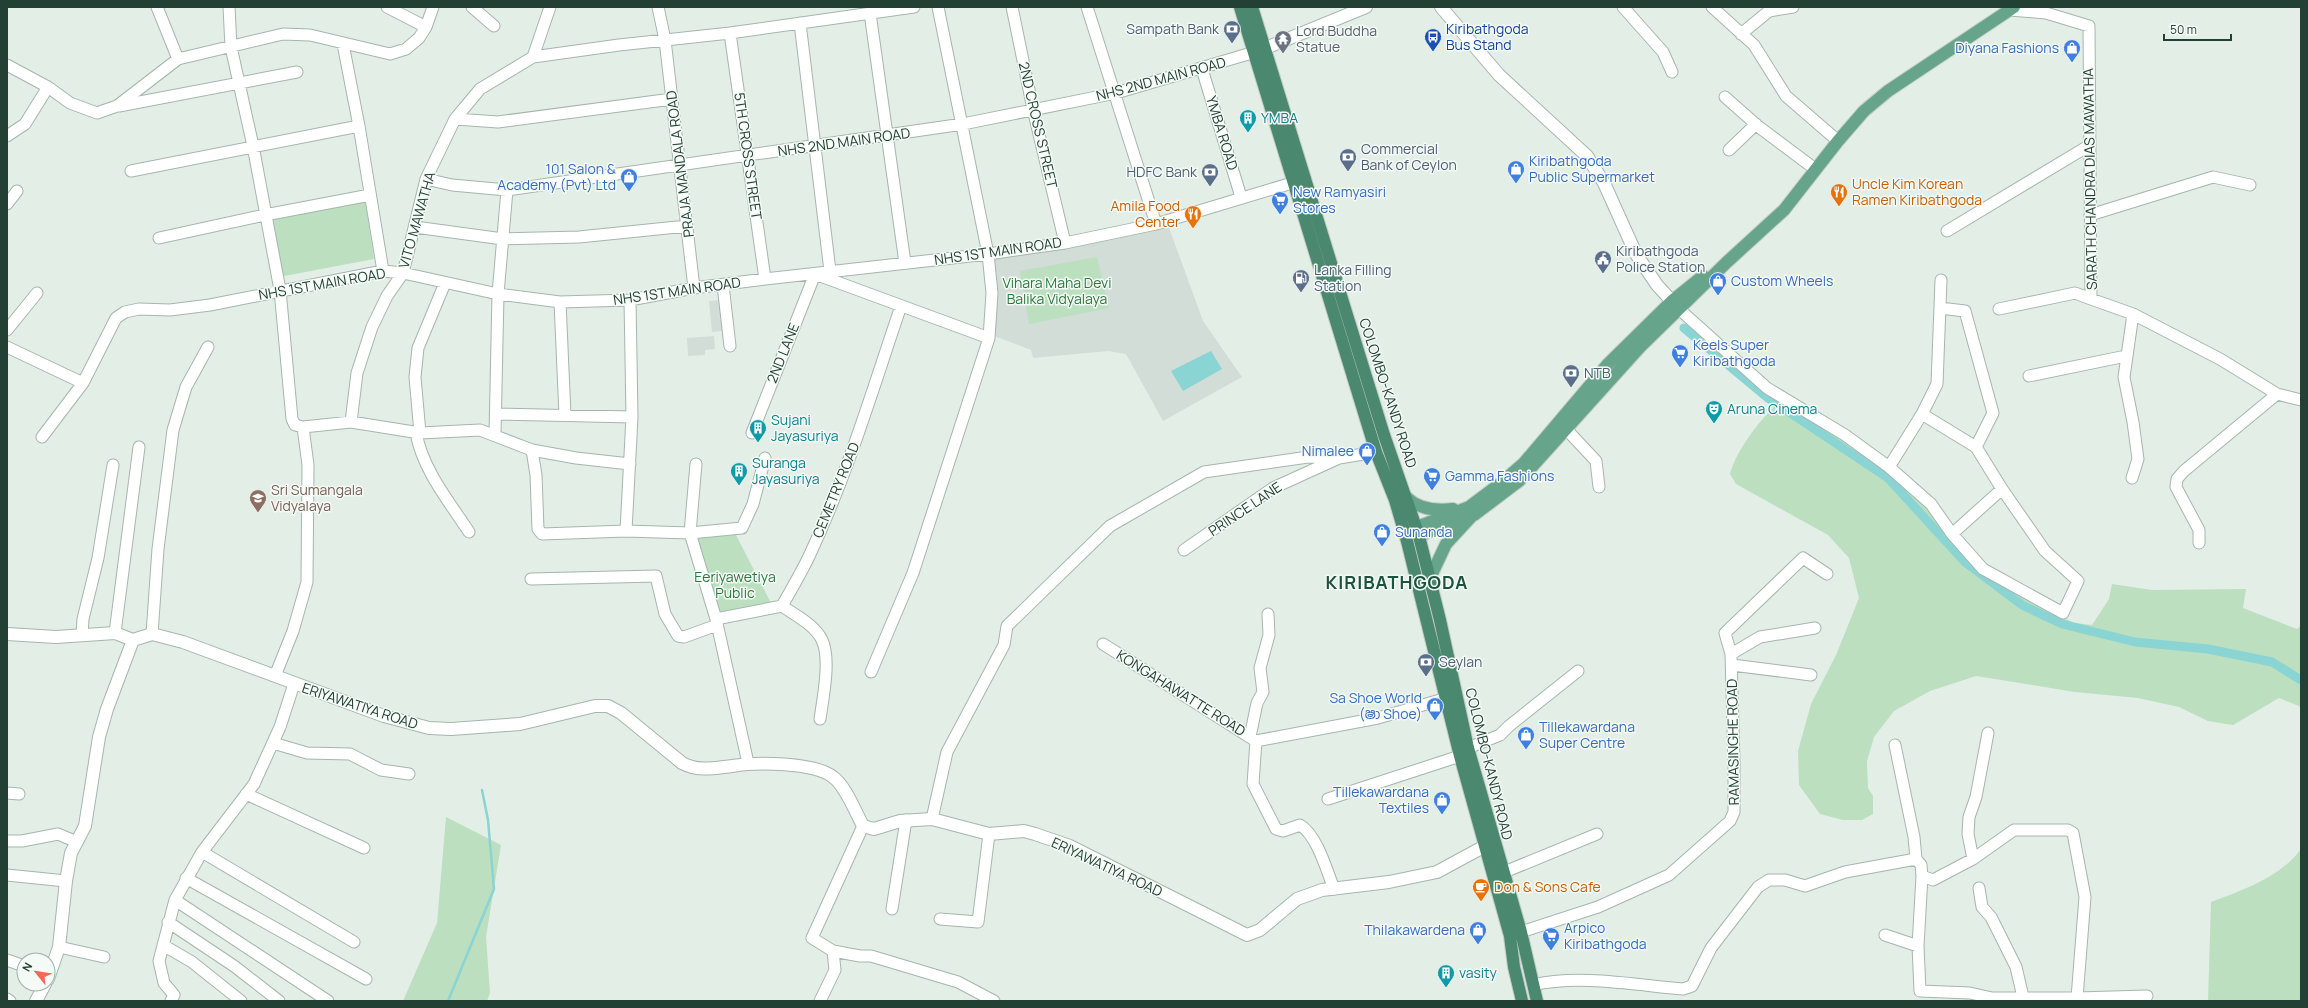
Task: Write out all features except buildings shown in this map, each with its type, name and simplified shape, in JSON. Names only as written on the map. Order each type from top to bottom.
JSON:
[{"type":"highway","name":"COLOMBO-KANDY ROAD","points":[[1240,7],[1260,50]]},
{"type":"highway","name":"COLOMBO-KANDY ROAD","points":[[1252,7],[1260,50],[1300,180],[1384,435],[1418,532],[1430,578],[1464,752],[1485,846],[1510,936],[1522,1001]]},
{"type":"highway","name":"COLOMBO-KANDY ROAD","points":[[1300,180],[1376,452],[1395,500],[1447,698],[1521,932],[1537,1001]]},
{"type":"main road","points":[[1430,578],[1446,544],[1471,511],[1524,463],[1608,364],[1765,229],[1784,210],[1838,141],[1864,111],[1888,91],[2012,8]]},
{"type":"main road","points":[[1404,532],[1418,532],[1471,511],[1519,481],[1640,347],[1675,305]]},
{"type":"main road","points":[[1406,497],[1412,503],[1437,511],[1471,511]]},
{"type":"street","points":[[157,7],[178,59]]},
{"type":"street","points":[[229,7],[231,47],[253,146],[280,290],[292,420],[295,425],[303,427],[351,422],[418,433],[480,430],[532,450],[576,458],[630,464]]},
{"type":"street","points":[[387,7],[426,27]]},
{"type":"street","points":[[117,106],[178,59],[282,34],[310,35],[390,54],[406,49],[419,38],[426,27],[433,7]]},
{"type":"street","points":[[472,7],[494,26]]},
{"type":"street","points":[[550,7],[533,57],[730,33],[914,7]]},
{"type":"street","name":"PRAJA MANDALA ROAD","points":[[658,7],[665,40],[694,288]]},
{"type":"street","points":[[871,672],[913,573],[989,338],[992,292],[988,254],[963,124],[938,7]]},
{"type":"street","name":"2ND CROSS STREET","points":[[1012,7],[1033,110],[1065,243]]},
{"type":"street","points":[[1087,7],[1116,93],[1156,224]]},
{"type":"street","points":[[1260,50],[1366,7]]},
{"type":"street","points":[[1441,7],[1499,75],[1588,156],[1604,183],[1636,254],[1657,285],[1675,305],[1767,388],[1845,436],[1889,467],[1931,504],[1952,534],[1983,569],[2063,613],[2078,581],[2045,551],[2002,489],[1976,447],[1922,414]]},
{"type":"street","points":[[1623,7],[1663,52],[1672,72]]},
{"type":"street","points":[[1712,7],[1754,45],[1786,96],[1838,141]]},
{"type":"street","points":[[1741,34],[1769,10],[1793,7]]},
{"type":"street","name":"SARATH CHANDRA DIAS MAWATHA","points":[[2012,8],[2046,13],[2089,26],[2091,299],[2133,314],[2220,359],[2277,394],[2301,400]]},
{"type":"street","points":[[870,13],[905,264]]},
{"type":"street","points":[[800,23],[830,271]]},
{"type":"street","name":"5TH CROSS STREET","points":[[730,33],[765,279]]},
{"type":"street","points":[[343,44],[359,126],[383,271]]},
{"type":"street","name":"NHS 2ND MAIN ROAD","points":[[426,179],[452,185],[507,190],[887,136],[963,124],[1116,93],[1202,69],[1260,50]]},
{"type":"street","name":"VITO MAWATHA","points":[[351,422],[357,373],[372,327],[386,296],[403,273],[426,179],[455,119],[480,89],[533,57]]},
{"type":"street","points":[[8,63],[48,87],[70,103],[84,110],[97,113],[117,106],[297,72]]},
{"type":"street","name":"YMBA ROAD","points":[[1202,69],[1241,198]]},
{"type":"street","points":[[7,136],[25,124],[48,87]]},
{"type":"street","points":[[1725,97],[1756,124],[1815,170]]},
{"type":"street","points":[[455,119],[498,122],[672,99]]},
{"type":"street","points":[[1729,150],[1756,124]]},
{"type":"street","points":[[131,171],[359,126]]},
{"type":"street","points":[[1947,231],[2090,145]]},
{"type":"street","points":[[2090,215],[2213,177],[2250,185]]},
{"type":"street","name":"NHS 1ST MAIN ROAD","points":[[42,437],[83,383],[116,318],[125,312],[139,309],[170,310],[210,305],[280,290],[383,271],[403,273],[498,294],[560,302],[630,300],[694,288],[830,271],[988,254],[1065,243],[1156,224],[1300,180]]},
{"type":"street","points":[[495,435],[498,294],[507,190]]},
{"type":"street","points":[[7,204],[17,191]]},
{"type":"street","points":[[159,238],[265,215],[370,195]]},
{"type":"street","points":[[415,227],[502,239],[579,237],[687,226]]},
{"type":"street","points":[[815,274],[989,338]]},
{"type":"street","name":"2ND LANE","points":[[752,433],[815,274]]},
{"type":"street","points":[[1889,467],[1922,414],[1936,384],[1941,280]]},
{"type":"street","points":[[445,283],[418,348],[415,377],[419,447],[431,475],[468,532]]},
{"type":"street","points":[[723,285],[730,346]]},
{"type":"street","points":[[7,330],[37,292]]},
{"type":"street","points":[[1999,308],[2075,293],[2091,299]]},
{"type":"street","points":[[626,531],[632,417],[630,300]]},
{"type":"street","points":[[560,302],[565,415]]},
{"type":"street","name":"CEMETRY ROAD","points":[[782,606],[811,553],[834,498],[854,447],[901,306]]},
{"type":"street","points":[[1940,308],[1965,311],[1993,413],[1976,447]]},
{"type":"street","points":[[2132,478],[2138,459],[2133,422],[2124,377],[2133,314]]},
{"type":"street","points":[[7,347],[83,383]]},
{"type":"street","points":[[7,634],[56,637],[115,633],[133,640],[152,634],[158,549],[173,430],[186,387],[208,347]]},
{"type":"street","points":[[2029,376],[2126,356]]},
{"type":"street","points":[[2199,543],[2199,530],[2176,487],[2177,479],[2184,471],[2277,394]]},
{"type":"street","points":[[496,414],[632,417]]},
{"type":"street","points":[[275,676],[293,631],[307,582],[308,465],[303,427]]},
{"type":"street","points":[[1566,429],[1596,461],[1599,488]]},
{"type":"street","points":[[115,633],[139,447]]},
{"type":"street","points":[[532,450],[536,475],[538,529],[542,534],[626,531],[690,533],[742,528],[753,504],[765,458]]},
{"type":"street","name":"PRINCE LANE","points":[[1184,550],[1273,488],[1338,458],[1376,452]]},
{"type":"street","points":[[932,819],[948,752],[1004,645],[1006,626],[1110,526],[1204,472],[1308,457],[1338,458]]},
{"type":"street","points":[[696,464],[690,533],[716,622],[748,763]]},
{"type":"street","points":[[82,635],[83,619],[98,558],[114,465]]},
{"type":"street","points":[[1952,534],[2002,489]]},
{"type":"street","name":"RAMASINGHE ROAD","points":[[1521,932],[1598,907],[1669,875],[1730,822],[1734,812],[1734,764],[1731,659],[1725,633],[1803,558],[1827,574]]},
{"type":"street","points":[[531,579],[656,576],[665,614],[678,636],[684,637],[716,622],[782,606],[811,627],[822,640],[827,668],[820,719]]},
{"type":"street","points":[[1268,614],[1269,635],[1260,668],[1263,692],[1257,703],[1253,739],[1253,784],[1276,829],[1283,831],[1300,825],[1305,828],[1319,851],[1334,889]]},
{"type":"street","points":[[1731,659],[1760,637],[1815,628]]},
{"type":"street","name":"ERIYAWATIYA ROAD","points":[[152,634],[183,642],[384,716],[429,728],[451,729],[520,724],[595,706],[608,706],[621,713],[682,763],[692,768],[706,770],[748,763],[771,763],[820,770],[834,777],[863,826],[874,829],[906,820],[932,819],[989,834],[1024,831],[1070,846],[1247,935],[1260,930],[1297,899],[1322,890],[1388,882],[1437,872],[1485,846]]},
{"type":"street","points":[[56,956],[59,947],[66,881],[71,853],[85,826],[99,737],[107,709],[133,640]]},
{"type":"street","name":"KONGAHAWATTE ROAD","points":[[1103,644],[1253,739],[1378,718],[1447,698]]},
{"type":"street","points":[[1731,659],[1811,675]]},
{"type":"street","points":[[1328,799],[1464,752],[1500,735],[1508,726],[1578,671]]},
{"type":"street","points":[[171,1001],[174,995],[164,983],[159,961],[175,900],[202,852],[254,784],[273,743],[294,684]]},
{"type":"street","points":[[1973,859],[1968,834],[1969,817],[1976,797],[1988,733]]},
{"type":"street","points":[[273,743],[306,752],[350,754],[381,770],[409,774]]},
{"type":"street","points":[[1895,745],[1914,837],[1916,859],[1921,865],[1922,876],[1918,946],[1920,991],[1970,993],[1992,998],[2115,998],[2148,996]]},
{"type":"street","points":[[7,793],[19,794]]},
{"type":"street","points":[[246,794],[364,848]]},
{"type":"street","points":[[892,909],[906,820]]},
{"type":"street","points":[[863,826],[812,938],[833,951],[860,956],[871,956],[958,982],[994,1001]]},
{"type":"street","points":[[1922,876],[1933,880],[1973,859],[2014,830],[2068,830],[2073,832],[2085,898],[2077,998]]},
{"type":"street","points":[[7,841],[22,841],[58,834],[77,842]]},
{"type":"street","points":[[940,919],[978,922],[989,834]]},
{"type":"street","points":[[1502,873],[1597,834]]},
{"type":"street","points":[[202,852],[354,942]]},
{"type":"street","points":[[1533,985],[1547,982],[1576,980],[1683,989],[1692,986],[1711,948],[1758,887],[1769,880],[1785,880],[1805,886],[1846,872],[1916,859]]},
{"type":"street","points":[[7,875],[66,881]]},
{"type":"street","points":[[186,878],[366,979]]},
{"type":"street","points":[[1979,888],[1982,907],[1991,917],[2016,967],[2023,997]]},
{"type":"street","points":[[175,900],[328,1001]]},
{"type":"street","points":[[168,922],[234,966],[279,1001]]},
{"type":"street","points":[[1885,935],[1918,946]]},
{"type":"street","points":[[162,945],[192,962],[241,1001]]},
{"type":"street","points":[[59,947],[104,957]]},
{"type":"street","points":[[820,1001],[835,970],[833,951]]},
{"type":"street","points":[[36,1001],[41,992]]},
{"type":"shaded area","name":"Vihara Maha Devi Balika Vidyalaya","points":[[1168,225],[1203,321],[1242,377],[1163,421],[1126,354],[1108,351],[1033,358],[1031,350],[989,334],[990,256]]},
{"type":"shaded area","points":[[720,300],[723,331],[712,332],[709,301]]},
{"type":"shaded area","points":[[714,336],[715,349],[705,350],[705,355],[688,356],[687,338]]},
{"type":"green space","points":[[365,200],[374,259],[279,277],[269,220]]},
{"type":"green space","name":"Vihara Maha Devi Balika Vidyalaya","points":[[1097,257],[1109,308],[1029,324],[1020,271]]},
{"type":"green space","points":[[1782,400],[1858,448],[1912,490],[1977,568],[2007,588],[2074,623],[2092,625],[2109,599],[2112,584],[2152,590],[2246,589],[2243,608],[2297,629],[2301,625],[2301,707],[2279,698],[2233,725],[2208,721],[2179,707],[2138,698],[2075,692],[1976,676],[1930,691],[1894,711],[1874,737],[1867,761],[1868,788],[1873,796],[1873,814],[1862,820],[1843,820],[1820,814],[1799,785],[1798,751],[1811,704],[1836,655],[1859,598],[1849,558],[1828,535],[1736,484],[1730,474],[1744,444],[1758,424]]},
{"type":"green space","name":"Eeriyawetiya Public","points":[[736,535],[771,603],[720,615],[696,538]]},
{"type":"green space","points":[[446,817],[501,845],[486,937],[490,993],[487,1001],[403,1001],[437,923]]},
{"type":"green space","points":[[2301,849],[2301,1001],[2208,1001],[2211,902],[2236,893],[2272,875],[2293,859]]},
{"type":"water","points":[[1211,351],[1222,369],[1183,391],[1171,371]]},
{"type":"waterway","points":[[1684,328],[1768,398],[1888,478],[1965,562],[2022,605],[2062,624],[2135,642],[2208,649],[2272,662],[2301,680]]},
{"type":"waterway","points":[[448,1001],[494,889],[488,820],[482,790]]},
{"type":"place","name":"Sampath Bank","points":[[1232,44]]},
{"type":"place","name":"Kiribathgoda Bus Stand","points":[[1433,52]]},
{"type":"place","name":"Lord Buddha Statue","points":[[1283,54]]},
{"type":"place","name":"Diyana Fashions","points":[[2072,63]]},
{"type":"place","name":"YMBA","points":[[1248,133]]},
{"type":"place","name":"Commercial Bank of Ceylon","points":[[1348,172]]},
{"type":"place","name":"Kiribathgoda Public Supermarket","points":[[1516,184]]},
{"type":"place","name":"HDFC Bank","points":[[1210,187]]},
{"type":"place","name":"101 Salon & Academy (Pvt) Ltd","points":[[629,192]]},
{"type":"place","name":"Uncle Kim Korean Ramen Kiribathgoda","points":[[1839,207]]},
{"type":"place","name":"New Ramyasiri Stores","points":[[1280,215]]},
{"type":"place","name":"Amila Food Center","points":[[1193,229]]},
{"type":"place","name":"Kiribathgoda Police Station","points":[[1603,274]]},
{"type":"place","name":"Lanka Filling Station","points":[[1301,293]]},
{"type":"place","name":"Custom Wheels","points":[[1718,296]]},
{"type":"place","name":"Keels Super Kiribathgoda","points":[[1680,368]]},
{"type":"place","name":"NTB","points":[[1571,388]]},
{"type":"place","name":"Aruna Cinema","points":[[1714,424]]},
{"type":"place","name":"Sujani Jayasuriya","points":[[758,443]]},
{"type":"place","name":"Nimalee","points":[[1367,466]]},
{"type":"place","name":"Suranga Jayasuriya","points":[[739,486]]},
{"type":"place","name":"Gamma Fashions","points":[[1432,491]]},
{"type":"place","name":"Sri Sumangala Vidyalaya","points":[[258,513]]},
{"type":"place","name":"Sunanda","points":[[1382,547]]},
{"type":"place","name":"Seylan","points":[[1426,677]]},
{"type":"place","name":"Sa Shoe World (ෂා Shoe)","points":[[1435,721]]},
{"type":"place","name":"Tillekawardana Super Centre","points":[[1526,750]]},
{"type":"place","name":"Tillekawardana Textiles","points":[[1442,815]]},
{"type":"place","name":"Don & Sons Cafe","points":[[1481,902]]},
{"type":"place","name":"Thilakawardena","points":[[1478,945]]},
{"type":"place","name":"Arpico Kiribathgoda","points":[[1551,951]]},
{"type":"place","name":"vasity","points":[[1446,988]]},
{"type":"district","name":"KIRIBATHGODA","points":[[1397,583]]}]
